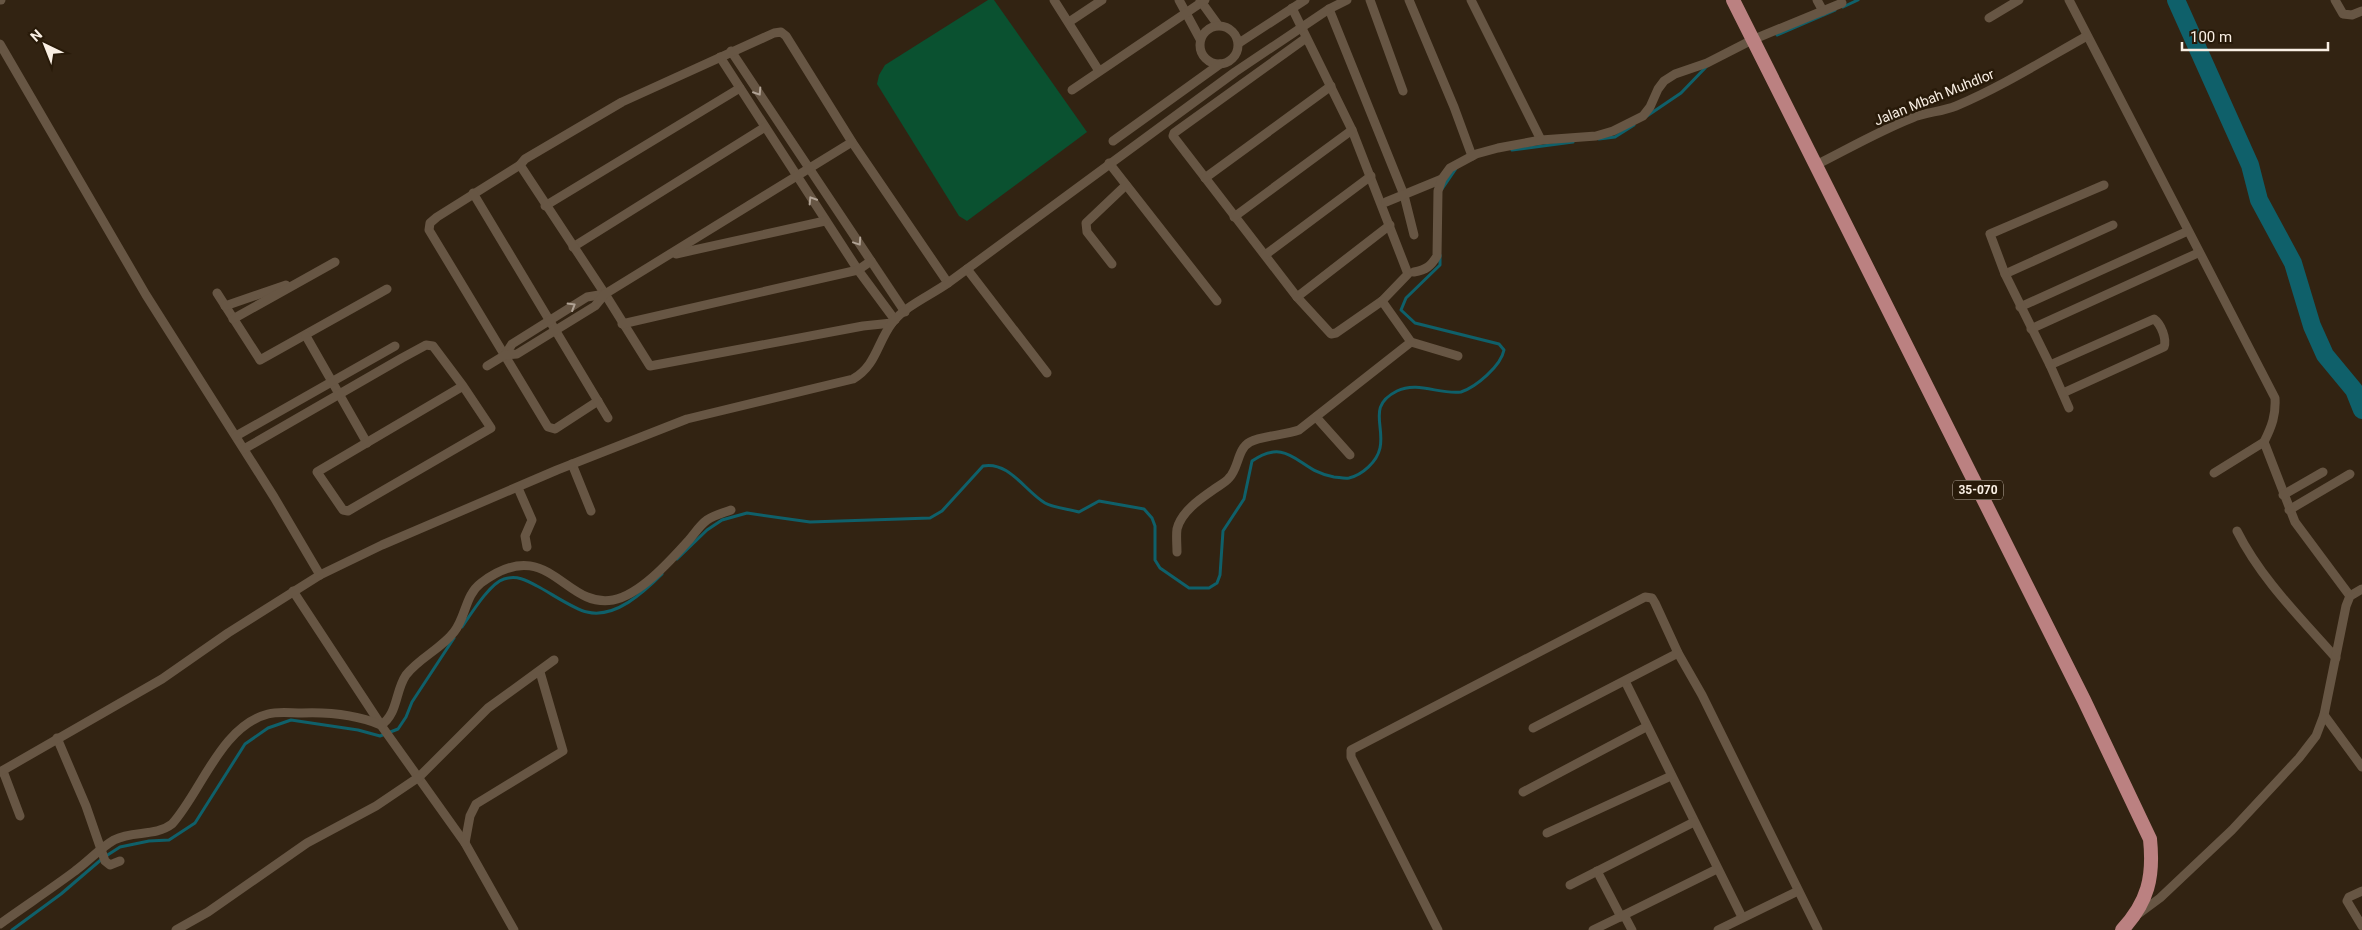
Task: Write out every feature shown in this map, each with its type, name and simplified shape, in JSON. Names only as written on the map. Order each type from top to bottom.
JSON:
[{"type":"main road","name":"35-070","points":[[1733,0],[2051,639],[2084,700],[2150,839],[2152,859],[2148,892],[2137,915],[2122,930]]},
{"type":"street","points":[[1054,0],[1099,71]]},
{"type":"street","points":[[1069,22],[1102,0]]},
{"type":"street","points":[[1179,0],[1200,38],[1201,54],[1213,63],[1225,63],[1235,72]]},
{"type":"street","points":[[1239,43],[1305,0]]},
{"type":"street","points":[[20,816],[2,771],[162,679],[320,575],[382,544],[572,464],[687,419],[853,379],[864,373],[874,359],[879,342],[893,322],[905,312],[948,283],[1235,72],[1329,9],[1347,0]]},
{"type":"street","points":[[1370,0],[1404,92]]},
{"type":"street","points":[[1409,0],[1454,107],[1472,156]]},
{"type":"street","points":[[1471,0],[1541,140]]},
{"type":"street","points":[[1818,0],[1823,11]]},
{"type":"street","points":[[1989,18],[2019,0]]},
{"type":"street","points":[[2069,0],[2087,36],[2106,67],[2198,253],[2275,398],[2276,414],[2273,425],[2264,442],[2214,473]]},
{"type":"street","points":[[2335,0],[2343,14],[2352,15],[2362,11]]},
{"type":"street","points":[[1072,90],[1202,1],[1218,25]]},
{"type":"street","points":[[1414,272],[1427,269],[1432,265],[1437,256],[1438,199],[1442,179],[1450,168],[1472,156],[1498,148],[1541,140],[1596,136],[1613,131],[1643,116],[1664,81],[1675,74],[1755,45],[1842,3]]},
{"type":"street","points":[[1292,8],[1352,130],[1372,176],[1408,274],[1382,301],[1336,333],[1331,334],[1297,297],[1174,138],[1174,133],[1306,38]]},
{"type":"street","points":[[1329,9],[1404,195],[1414,235]]},
{"type":"street","points":[[1113,141],[1225,63],[1238,51],[1239,43],[1232,30],[1218,25],[1210,27],[1200,38]]},
{"type":"street","points":[[598,401],[552,430],[548,427],[429,230],[430,223],[520,165],[526,159],[622,102],[774,33],[784,34],[852,142],[948,283]]},
{"type":"street","name":"Jalan Mbah Muhdlor","points":[[1816,165],[1909,119],[1928,112],[1940,111],[1956,106],[1988,91],[2087,36]]},
{"type":"street","points":[[0,44],[146,295],[236,436],[320,575]]},
{"type":"street","points":[[731,51],[905,312]]},
{"type":"street","points":[[720,57],[893,322]]},
{"type":"street","points":[[1205,178],[1331,86]]},
{"type":"street","points":[[545,206],[740,88]]},
{"type":"street","points":[[573,247],[765,128]]},
{"type":"street","points":[[1234,217],[1352,130]]},
{"type":"street","points":[[1125,131],[1135,144]]},
{"type":"street","points":[[487,366],[506,355],[516,354],[595,306],[605,294],[852,142]]},
{"type":"street","points":[[1109,163],[1217,301]]},
{"type":"street","points":[[520,165],[545,206],[605,294],[646,363],[655,367],[863,326],[893,322]]},
{"type":"street","points":[[1264,255],[1372,176]]},
{"type":"street","points":[[1386,202],[1442,179]]},
{"type":"street","points":[[1112,264],[1087,232],[1086,223],[1126,185]]},
{"type":"street","points":[[2069,408],[2005,274],[1990,234],[2104,185]]},
{"type":"street","points":[[474,193],[608,418]]},
{"type":"street","points":[[669,256],[826,221]]},
{"type":"street","points":[[1297,297],[1390,225]]},
{"type":"street","points":[[2005,274],[2114,225]]},
{"type":"street","points":[[2020,307],[2188,231]]},
{"type":"street","points":[[2031,329],[2198,253]]},
{"type":"street","points":[[622,324],[858,270],[871,261]]},
{"type":"street","points":[[234,320],[335,262]]},
{"type":"street","points":[[967,269],[1047,373]]},
{"type":"street","points":[[225,306],[310,276]]},
{"type":"street","points":[[217,293],[260,360],[387,289]]},
{"type":"street","points":[[506,355],[512,344],[550,320],[588,297],[605,294]]},
{"type":"street","points":[[1382,301],[1410,342],[1458,356]]},
{"type":"street","points":[[2050,365],[2154,319],[2160,328],[2166,341],[2164,347],[2063,393]]},
{"type":"street","points":[[306,336],[367,443]]},
{"type":"street","points":[[1177,552],[1177,528],[1183,516],[1198,501],[1229,479],[1237,468],[1242,450],[1247,444],[1254,440],[1283,436],[1299,430],[1410,342]]},
{"type":"street","points":[[244,449],[426,345],[433,346],[463,386],[490,428],[348,512],[343,510],[317,472],[463,386]]},
{"type":"street","points":[[236,436],[395,346]]},
{"type":"street","points":[[1316,417],[1350,456]]},
{"type":"street","points":[[2264,442],[2289,510],[2303,535],[2350,596]]},
{"type":"street","points":[[572,464],[591,511]]},
{"type":"street","points":[[2283,495],[2323,472]]},
{"type":"street","points":[[2289,510],[2350,474]]},
{"type":"street","points":[[518,488],[532,520],[525,536],[527,547]]},
{"type":"street","points":[[382,726],[391,716],[407,674],[446,642],[455,630],[469,597],[480,583],[504,570],[528,564],[559,579],[582,594],[596,599],[610,600],[627,596],[656,573],[707,520],[732,510]]},
{"type":"street","points":[[2237,531],[2250,558],[2264,576],[2336,658]]},
{"type":"street","points":[[2137,915],[2160,898],[2232,830],[2299,758],[2316,736],[2324,715],[2346,606],[2350,596],[2362,589]]},
{"type":"street","points":[[293,592],[382,726],[465,843],[514,930]]},
{"type":"street","points":[[1438,930],[1351,756],[1351,750],[1645,597],[1652,598],[1655,602],[1678,653],[1702,695],[1818,930]]},
{"type":"street","points":[[1533,728],[1678,653]]},
{"type":"street","points":[[176,930],[208,912],[306,844],[376,806],[419,777],[488,708],[554,660]]},
{"type":"street","points":[[465,843],[470,816],[476,804],[563,751],[540,672]]},
{"type":"street","points":[[1625,681],[1646,727],[1742,918]]},
{"type":"street","points":[[0,924],[103,854],[116,839],[140,833],[161,831],[172,824],[219,752],[245,726],[267,714],[321,712],[368,720],[382,726]]},
{"type":"street","points":[[2324,715],[2362,766]]},
{"type":"street","points":[[1523,792],[1646,727]]},
{"type":"street","points":[[57,738],[86,806],[103,854],[110,865],[120,861]]},
{"type":"street","points":[[1547,833],[1671,776]]},
{"type":"street","points":[[1570,884],[1694,822]]},
{"type":"street","points":[[1593,930],[1718,869]]},
{"type":"street","points":[[1598,871],[1632,930]]},
{"type":"street","points":[[1718,930],[1798,891]]},
{"type":"street","points":[[2362,891],[2349,897],[2347,901],[2362,926]]},
{"type":"green space","points":[[988,0],[994,0],[1087,132],[967,221],[959,216],[877,84],[879,75],[885,65]]},
{"type":"waterway","points":[[1843,7],[1858,0]]},
{"type":"waterway","points":[[2176,0],[2250,165],[2259,200],[2293,263],[2312,326],[2325,355],[2354,390],[2362,410]]},
{"type":"waterway","points":[[1777,35],[1835,10]]},
{"type":"waterway","points":[[1647,116],[1681,93],[1707,66]]},
{"type":"waterway","points":[[1599,139],[1615,137],[1634,125]]},
{"type":"waterway","points":[[1512,150],[1573,142]]},
{"type":"waterway","points":[[1442,189],[1457,167]]},
{"type":"waterway","points":[[677,559],[707,530],[722,520],[747,513],[810,522],[930,518],[942,511],[983,466],[992,466],[1009,472],[1038,498],[1053,506],[1079,512],[1099,501],[1144,509],[1152,518],[1155,526],[1155,560],[1160,568],[1189,588],[1209,588],[1217,583],[1220,575],[1223,531],[1244,499],[1252,461],[1265,454],[1285,453],[1322,474],[1349,478],[1364,471],[1376,458],[1381,440],[1380,410],[1382,403],[1388,397],[1397,391],[1413,387],[1445,392],[1461,392],[1480,381],[1498,363],[1504,350],[1499,344],[1415,323],[1401,310],[1406,298],[1440,265],[1440,255]]},
{"type":"waterway","points":[[462,627],[493,586],[504,579],[517,578],[525,580],[582,611],[598,613],[618,608],[638,596],[662,574]]},
{"type":"waterway","points":[[106,856],[120,847],[149,841],[169,840],[195,823],[245,744],[268,728],[291,720],[358,730],[380,736],[398,729],[406,717],[412,702],[454,638]]},
{"type":"waterway","points":[[12,930],[61,894],[103,858]]}]
